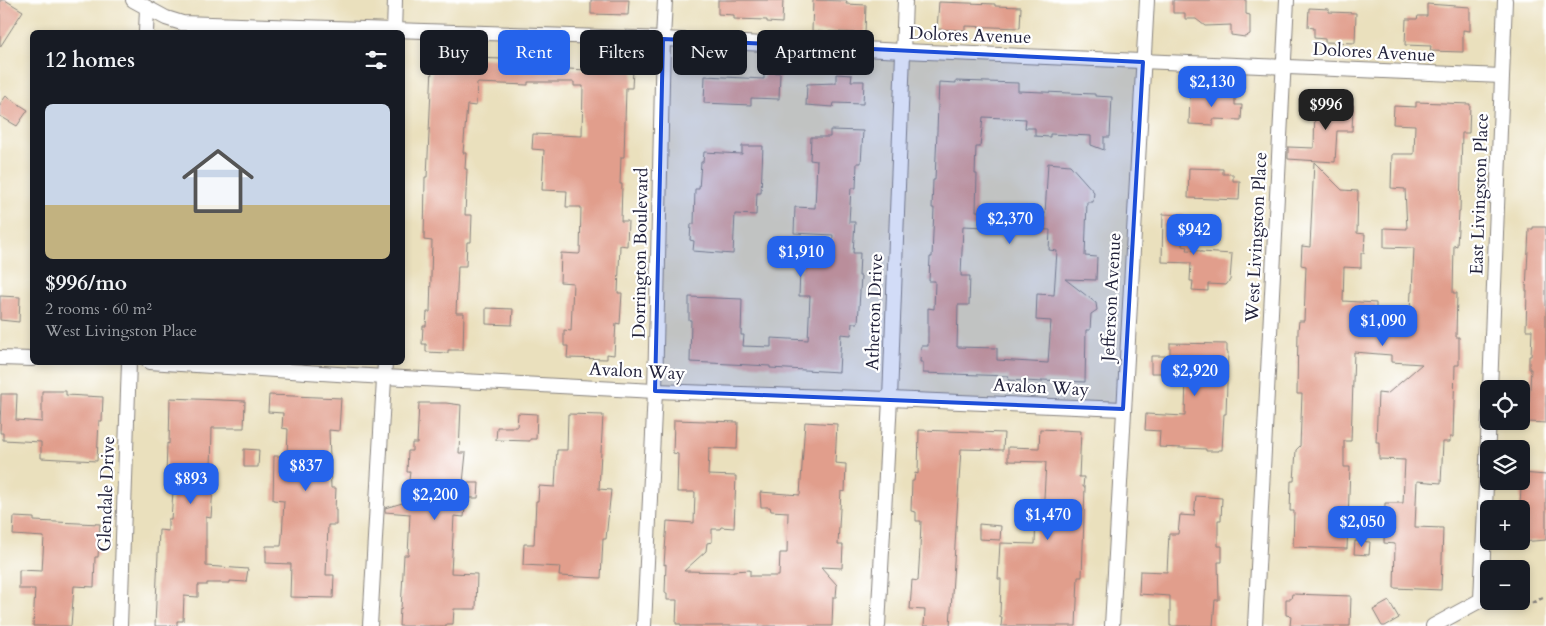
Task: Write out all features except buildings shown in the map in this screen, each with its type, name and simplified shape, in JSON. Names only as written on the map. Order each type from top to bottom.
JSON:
[{"type":"street","points":[[133,0],[147,8],[146,30]]},
{"type":"street","points":[[394,30],[395,0]]},
{"type":"street","name":"Dorrington Boulevard","points":[[663,39],[666,0]]},
{"type":"street","name":"Atherton Drive","points":[[878,626],[890,399],[905,0]]},
{"type":"street","name":"Jefferson Avenue","points":[[1112,626],[1147,0]]},
{"type":"street","name":"West Livingston Place","points":[[1255,626],[1287,0]]},
{"type":"street","name":"East Livingston Place","points":[[1490,380],[1505,0]]},
{"type":"street","name":"Dolores Avenue","points":[[147,8],[166,18],[182,23],[347,30]]},
{"type":"street","name":"Dolores Avenue","points":[[405,32],[580,37]]},
{"type":"street","name":"Dolores Avenue","points":[[663,39],[1143,62],[1502,76]]},
{"type":"street","name":"Dorrington Boulevard","points":[[644,626],[655,391],[662,75]]},
{"type":"street","points":[[0,358],[30,359]]},
{"type":"street","name":"Glendale Drive","points":[[120,626],[129,365]]},
{"type":"street","name":"Avalon Way","points":[[196,365],[655,391],[1123,409]]},
{"type":"street","points":[[370,626],[385,365]]},
{"type":"street","points":[[1434,626],[1481,600],[1488,430]]},
{"type":"path","points":[[1530,603],[1546,596]]},
{"type":"highlighted area","points":[[663,39],[1143,62],[1123,409],[655,391]]}]
